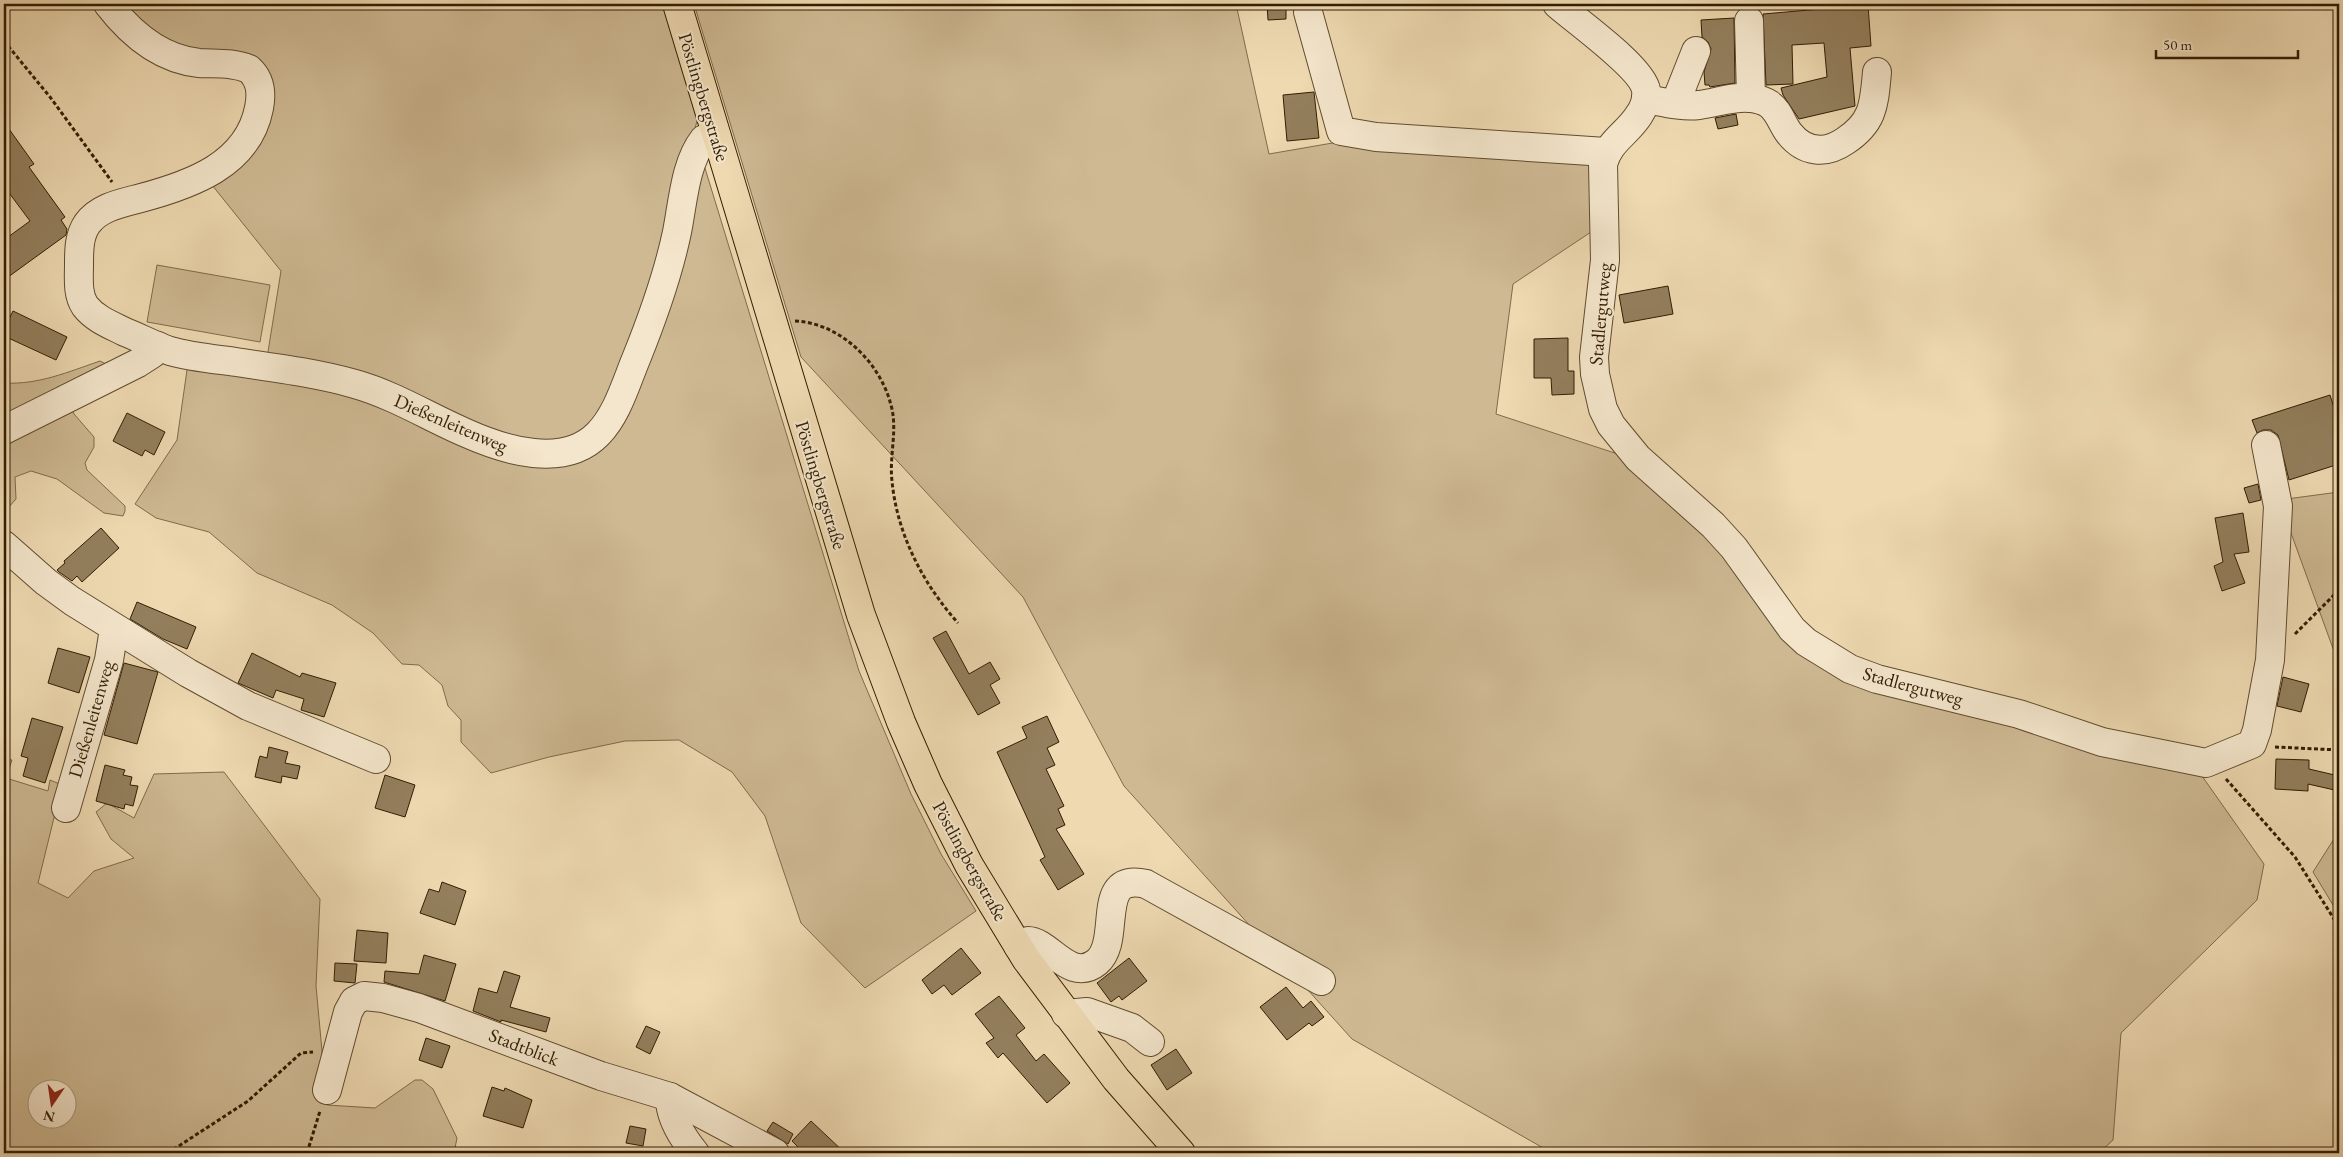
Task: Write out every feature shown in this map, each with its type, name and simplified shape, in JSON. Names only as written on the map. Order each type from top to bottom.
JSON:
[{"type":"main road","name":"Pöstlingbergstraße","points":[[677,4],[878,666],[932,792],[969,865],[1018,946],[1066,1014],[1128,1094],[1181,1153]]},
{"type":"street","name":"Dießenleitenweg","points":[[108,4],[133,31],[162,52],[190,61],[243,66],[254,73],[261,91],[259,108],[252,130],[241,146],[224,163],[194,182],[124,202],[96,215],[82,232],[79,250],[80,293],[85,306],[94,316],[158,346],[184,354],[306,372],[360,385],[387,395],[475,437],[515,450],[556,453],[572,449],[586,444],[598,434],[609,419],[622,393],[667,273],[693,159],[704,139],[716,136]]},
{"type":"street","points":[[1308,12],[1341,131],[1376,137],[1606,152],[1638,117],[1646,99],[1646,88],[1630,66],[1557,4]]},
{"type":"street","points":[[1749,21],[1751,98]]},
{"type":"street","points":[[1674,104],[1696,51]]},
{"type":"street","points":[[1646,99],[1674,104],[1700,105],[1725,100],[1751,98],[1769,104],[1797,142],[1807,148],[1827,150],[1838,146],[1852,136],[1870,116],[1874,103],[1876,72]]},
{"type":"street","name":"Stadlergutweg","points":[[1606,152],[1602,178],[1605,260],[1594,357],[1595,374],[1602,409],[1619,436],[1638,458],[1713,524],[1734,548],[1792,629],[1824,655],[1850,669],[1877,679],[2019,714],[2102,742],[2206,763]]},
{"type":"street","points":[[4,430],[138,364],[152,354],[158,346]]},
{"type":"street","points":[[2206,763],[2252,744],[2257,730],[2270,660],[2278,506],[2266,445]]},
{"type":"street","name":"Dießenleitenweg","points":[[4,544],[58,592],[114,629],[248,706],[376,759]]},
{"type":"street","name":"Dießenleitenweg","points":[[66,808],[109,660],[114,629]]},
{"type":"street","points":[[1018,946],[1027,941],[1034,943],[1061,962],[1074,967],[1085,968],[1095,964],[1104,956],[1108,947],[1114,899],[1118,889],[1125,882],[1135,882],[1146,884],[1320,981]]},
{"type":"street","name":"Stadtblick","points":[[327,1090],[348,1012],[354,1001],[364,996],[383,998],[419,1008],[601,1076],[670,1097],[775,1153]]},
{"type":"street","points":[[1066,1014],[1087,1012],[1132,1028],[1150,1042]]},
{"type":"street","points":[[670,1097],[670,1107],[687,1143],[695,1153]]},
{"type":"path","points":[[4,41],[61,111],[107,173],[124,202]]},
{"type":"path","points":[[773,324],[791,321],[813,322],[836,332],[864,355],[882,382],[892,406],[894,429],[892,480],[908,546],[939,602],[958,623]]},
{"type":"path","points":[[2270,660],[2339,590]]},
{"type":"path","points":[[2252,744],[2300,750],[2339,750]]},
{"type":"path","points":[[2206,763],[2227,780],[2295,857],[2339,928]]},
{"type":"path","points":[[168,1153],[248,1100],[301,1053],[339,1049]]},
{"type":"path","points":[[307,1153],[327,1090]]},
{"type":"shaded area","points":[[123,4],[666,4],[698,118],[680,178],[658,272],[593,429],[536,447],[267,358],[281,271],[208,180],[261,123],[250,71],[167,45]]},
{"type":"shaded area","points":[[694,4],[1236,4],[1269,154],[1344,141],[1595,161],[1597,228],[1513,284],[1496,414],[1639,461],[1792,634],[2000,714],[2080,749],[2202,776],[2264,864],[2257,900],[2121,1033],[2113,1140],[2099,1153],[1552,1153],[1352,1039],[1124,786],[1023,597],[801,357]]},
{"type":"shaded area","points":[[704,165],[859,671],[911,794],[941,854],[976,911],[865,988],[801,923],[765,816],[732,772],[679,740],[625,741],[549,757],[491,773],[461,742],[461,720],[448,706],[442,685],[419,665],[402,664],[373,633],[332,605],[257,573],[209,532],[156,518],[135,504],[177,440],[188,363],[332,386],[451,435],[590,450]]},
{"type":"shaded area","points":[[157,265],[270,285],[260,342],[147,322]]},
{"type":"shaded area","points":[[100,361],[108,365],[69,403],[74,414],[94,437],[94,447],[85,463],[87,470],[125,506],[123,516],[104,513],[57,479],[31,471],[15,477],[16,499],[8,508],[4,505],[4,383],[41,380]]},
{"type":"shaded area","points":[[2339,492],[2339,665],[2279,500]]},
{"type":"shaded area","points":[[4,759],[12,760],[6,778],[48,791],[50,780],[62,785],[38,883],[68,898],[94,871],[134,858],[111,839],[96,812],[107,803],[134,818],[154,774],[224,772],[320,899],[316,986],[327,1105],[375,1108],[415,1080],[422,1080],[433,1089],[457,1138],[454,1153],[4,1153]]},
{"type":"shaded area","points":[[2339,831],[2339,915],[2313,872]]},
{"type":"building","points":[[1267,4],[1286,4],[1286,19],[1268,20]]},
{"type":"building","points":[[1868,5],[1871,46],[1850,48],[1855,106],[1799,119],[1783,95],[1781,88],[1827,77],[1824,43],[1792,45],[1793,84],[1766,85],[1763,14]]},
{"type":"building","points":[[1734,18],[1735,83],[1710,87],[1705,85],[1704,72],[1711,49],[1708,42],[1702,37],[1701,20]]},
{"type":"building","points":[[1314,92],[1319,138],[1287,141],[1283,95]]},
{"type":"building","points":[[1736,114],[1738,125],[1718,129],[1715,118]]},
{"type":"building","points":[[4,122],[34,164],[29,167],[65,217],[61,220],[67,229],[66,235],[4,280],[4,240],[30,221],[4,186]]},
{"type":"building","points":[[1668,286],[1673,314],[1624,323],[1619,295]]},
{"type":"building","points":[[13,311],[67,337],[56,360],[4,336],[4,329]]},
{"type":"building","points":[[1568,338],[1568,371],[1574,371],[1574,394],[1552,395],[1551,378],[1534,378],[1534,339]]},
{"type":"building","points":[[2330,395],[2339,424],[2339,464],[2289,480],[2278,435],[2271,430],[2263,430],[2257,433],[2252,420]]},
{"type":"building","points":[[127,413],[165,432],[154,455],[145,450],[142,456],[113,441]]},
{"type":"building","points":[[2258,484],[2261,500],[2249,503],[2244,488]]},
{"type":"building","points":[[2243,513],[2249,552],[2234,554],[2245,583],[2222,591],[2214,566],[2223,562],[2215,518]]},
{"type":"building","points":[[101,528],[119,548],[82,582],[77,576],[72,581],[57,570],[65,563],[64,561]]},
{"type":"building","points":[[137,602],[196,627],[187,649],[163,639],[130,619]]},
{"type":"building","points":[[946,631],[969,674],[990,662],[1000,679],[990,685],[1000,703],[978,715],[933,638]]},
{"type":"building","points":[[58,648],[90,657],[79,693],[48,683]]},
{"type":"building","points":[[252,653],[300,677],[302,673],[336,683],[324,717],[301,710],[304,699],[276,690],[273,698],[238,683]]},
{"type":"building","points":[[124,663],[158,672],[137,744],[104,735]]},
{"type":"building","points":[[2283,677],[2309,684],[2301,712],[2277,706]]},
{"type":"building","points":[[1047,716],[1059,742],[1047,748],[1055,765],[1046,769],[1064,806],[1058,809],[1065,825],[1056,829],[1084,874],[1058,890],[1040,860],[1045,857],[997,752],[1027,738],[1022,727]]},
{"type":"building","points":[[32,718],[63,727],[45,783],[23,776],[28,758],[21,756]]},
{"type":"building","points":[[269,747],[288,752],[285,763],[300,766],[297,779],[282,776],[281,783],[255,777],[260,756],[267,758]]},
{"type":"building","points":[[2276,759],[2309,760],[2309,769],[2339,776],[2339,791],[2308,784],[2308,791],[2275,789]]},
{"type":"building","points":[[105,765],[125,770],[123,775],[132,777],[130,785],[138,786],[133,806],[125,804],[124,809],[96,801]]},
{"type":"building","points":[[385,775],[415,785],[405,817],[375,808]]},
{"type":"building","points":[[442,882],[466,891],[455,925],[420,913],[429,889],[439,892]]},
{"type":"building","points":[[357,930],[388,933],[386,963],[354,961]]},
{"type":"building","points":[[961,948],[981,973],[952,995],[944,985],[932,994],[922,980]]},
{"type":"building","points":[[424,955],[456,964],[445,1001],[384,982],[385,971],[419,974]]},
{"type":"building","points":[[1129,958],[1147,981],[1122,1000],[1119,996],[1111,1002],[1097,983]]},
{"type":"building","points":[[335,963],[357,964],[355,983],[334,981]]},
{"type":"building","points":[[504,971],[520,976],[510,1007],[550,1018],[546,1032],[501,1020],[501,1022],[473,1011],[479,988],[497,993]]},
{"type":"building","points":[[1286,987],[1303,1008],[1311,1001],[1324,1017],[1312,1026],[1309,1023],[1287,1040],[1260,1007]]},
{"type":"building","points":[[999,996],[1025,1028],[1016,1035],[1036,1061],[1044,1054],[1070,1083],[1047,1103],[1003,1053],[998,1058],[986,1043],[994,1038],[975,1014]]},
{"type":"building","points":[[646,1026],[660,1032],[650,1054],[636,1047]]},
{"type":"building","points":[[426,1038],[450,1046],[442,1068],[419,1060]]},
{"type":"building","points":[[1176,1049],[1192,1073],[1167,1090],[1151,1065]]},
{"type":"building","points":[[492,1087],[504,1091],[505,1088],[532,1100],[523,1128],[483,1116]]},
{"type":"building","points":[[811,1121],[845,1153],[804,1153],[792,1141]]},
{"type":"building","points":[[773,1122],[793,1134],[788,1144],[767,1131]]},
{"type":"building","points":[[630,1126],[646,1129],[643,1146],[626,1143]]}]
